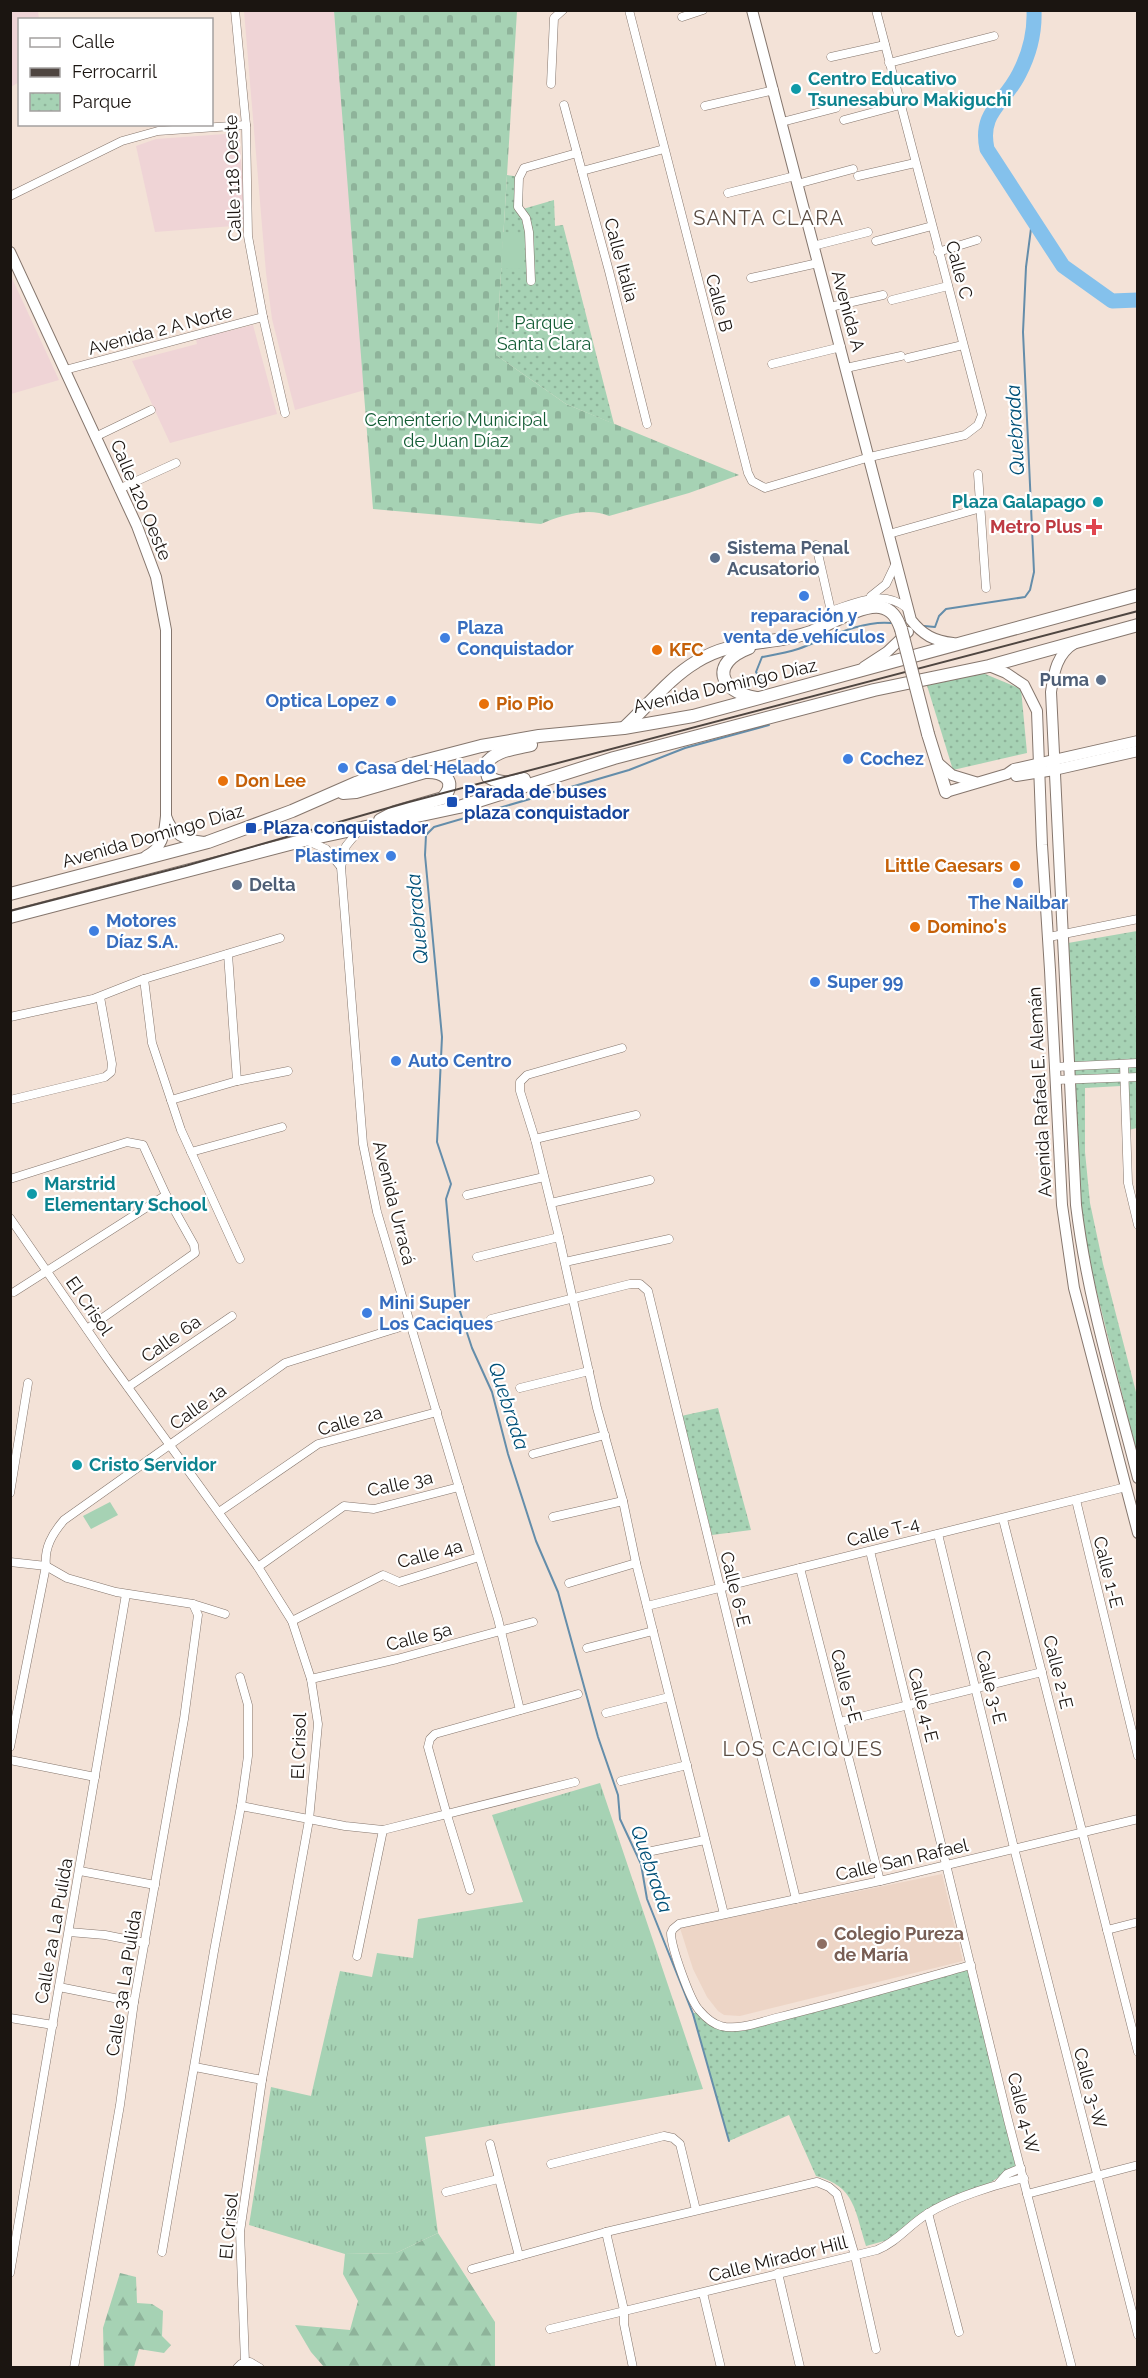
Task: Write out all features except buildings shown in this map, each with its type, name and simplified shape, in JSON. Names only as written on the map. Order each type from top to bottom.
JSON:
[{"type":"main road","name":"Avenida Domingo Díaz","points":[[10,894],[208,842],[292,812],[330,794],[408,765],[481,746],[539,736],[624,728],[693,716],[761,699],[953,643],[1137,595]]},
{"type":"main road","points":[[624,728],[695,663],[720,649],[808,633],[862,610],[878,607],[897,617],[907,619],[928,734],[946,792]]},
{"type":"main road","points":[[606,730],[497,753],[485,765],[485,772],[488,777],[497,782],[509,783],[874,690],[988,666],[1137,625]]},
{"type":"main road","points":[[761,699],[742,695],[731,689],[724,681],[723,670],[735,654],[767,641]]},
{"type":"main road","points":[[10,917],[305,840],[459,807],[614,758]]},
{"type":"main road","points":[[330,794],[356,792],[425,772],[435,771],[448,779],[449,787],[443,798],[395,812],[360,829]]},
{"type":"street","name":"Calle 118 Oeste","points":[[235,10],[246,125],[248,237],[285,413]]},
{"type":"street","points":[[551,84],[554,18],[563,10]]},
{"type":"street","name":"Calle B","points":[[630,10],[664,149],[752,481],[765,488],[870,458]]},
{"type":"street","points":[[682,16],[704,10]]},
{"type":"street","name":"Calle C","points":[[870,458],[965,435],[978,425],[982,415],[876,10]]},
{"type":"street","name":"Avenida A","points":[[752,11],[870,458],[896,562],[907,619]]},
{"type":"street","points":[[889,63],[994,36]]},
{"type":"street","points":[[831,57],[885,45]]},
{"type":"street","points":[[705,106],[774,90]]},
{"type":"street","name":"Calle Italia","points":[[564,105],[647,424]]},
{"type":"street","points":[[844,120],[900,105]]},
{"type":"street","points":[[782,122],[836,108]]},
{"type":"street","points":[[10,196],[122,141],[158,131],[246,125]]},
{"type":"street","points":[[582,171],[664,149]]},
{"type":"street","points":[[531,281],[529,232],[526,218],[518,207],[519,178],[524,168],[578,153]]},
{"type":"street","points":[[858,176],[915,163]]},
{"type":"street","points":[[728,193],[853,169]]},
{"type":"street","points":[[876,241],[932,226]]},
{"type":"street","points":[[813,246],[868,232]]},
{"type":"street","points":[[938,252],[977,240]]},
{"type":"street","name":"Calle 120 Oeste","points":[[10,252],[137,526],[156,578],[166,630],[166,816],[160,846],[155,851],[130,862]]},
{"type":"street","points":[[751,278],[818,262]]},
{"type":"street","points":[[892,300],[948,286]]},
{"type":"street","points":[[830,308],[883,295]]},
{"type":"street","name":"Avenida 2 A Norte","points":[[64,370],[263,317]]},
{"type":"street","points":[[846,368],[963,345]]},
{"type":"street","points":[[772,364],[840,347]]},
{"type":"street","points":[[95,436],[151,410]]},
{"type":"street","points":[[119,489],[176,463]]},
{"type":"street","points":[[978,474],[986,588]]},
{"type":"street","points":[[889,534],[981,508]]},
{"type":"street","points":[[816,545],[831,610],[867,599],[889,598],[899,602],[907,619],[929,638],[953,643]]},
{"type":"street","points":[[867,599],[886,584],[896,562]]},
{"type":"street","points":[[859,671],[906,635],[907,619]]},
{"type":"street","name":"Avenida Rafael E. Alemán","points":[[1078,641],[1066,649],[1057,662],[1051,692],[1076,1204],[1081,1246],[1137,1478]]},
{"type":"street","name":"Avenida Rafael E. Alemán","points":[[988,666],[1006,673],[1024,685],[1037,711],[1062,1205],[1067,1248],[1074,1288],[1137,1533]]},
{"type":"street","points":[[1054,764],[1137,741]]},
{"type":"street","points":[[1011,775],[1014,769],[1137,751]]},
{"type":"street","points":[[936,761],[952,775],[975,782]]},
{"type":"street","points":[[946,792],[975,782],[1011,775],[1032,782],[1040,799]]},
{"type":"street","points":[[166,816],[169,825],[180,836],[208,842]]},
{"type":"street","name":"Avenida Urracá","points":[[360,829],[346,846],[340,867],[363,1144],[377,1212],[501,1631],[520,1710]]},
{"type":"street","points":[[305,840],[326,849],[340,867]]},
{"type":"street","points":[[1048,937],[1137,919]]},
{"type":"street","points":[[10,1017],[100,997],[144,979],[280,938]]},
{"type":"street","points":[[228,954],[237,1081]]},
{"type":"street","points":[[144,979],[152,1043],[171,1100],[191,1152],[240,1259]]},
{"type":"street","points":[[10,1100],[105,1077],[111,1072],[112,1064],[100,997]]},
{"type":"street","points":[[622,1048],[527,1075],[520,1082],[520,1090],[560,1237],[604,1435],[623,1501],[646,1606],[724,1914]]},
{"type":"street","points":[[1055,1067],[1137,1063]]},
{"type":"street","points":[[1124,1064],[1128,1183],[1137,1225]]},
{"type":"street","points":[[171,1100],[237,1081],[288,1071]]},
{"type":"street","points":[[1056,1080],[1137,1077]]},
{"type":"street","points":[[534,1139],[636,1115]]},
{"type":"street","points":[[191,1152],[282,1127]]},
{"type":"street","points":[[10,1179],[127,1142],[143,1145],[166,1195],[195,1245],[195,1253],[87,1329]]},
{"type":"street","points":[[467,1195],[544,1177]]},
{"type":"street","points":[[551,1203],[650,1180]]},
{"type":"street","points":[[14,1292],[166,1195]]},
{"type":"street","name":"El Crisol","points":[[10,1218],[258,1567],[292,1621],[311,1679],[318,1724],[309,1820],[262,2080],[240,2232],[245,2362]]},
{"type":"street","points":[[477,1257],[560,1237]]},
{"type":"street","points":[[565,1262],[669,1239]]},
{"type":"street","name":"Calle 6-E","points":[[572,1298],[630,1284],[640,1284],[645,1287],[650,1296],[796,1899]]},
{"type":"street","points":[[491,1319],[572,1298]]},
{"type":"street","name":"Calle 6a","points":[[128,1387],[232,1316]]},
{"type":"street","name":"Calle 1a","points":[[10,1747],[46,1566],[46,1549],[54,1532],[64,1520],[285,1364],[410,1324]]},
{"type":"street","points":[[520,1388],[589,1371]]},
{"type":"street","points":[[10,1493],[28,1383]]},
{"type":"street","name":"Calle 2a","points":[[219,1512],[318,1444],[437,1412]]},
{"type":"street","points":[[533,1454],[604,1435]]},
{"type":"street","name":"Calle 3a","points":[[258,1567],[344,1506],[374,1509],[459,1487]]},
{"type":"street","name":"Calle T-4","points":[[646,1606],[1126,1487]]},
{"type":"street","name":"Calle 1-E","points":[[1076,1500],[1137,1756]]},
{"type":"street","points":[[553,1517],[623,1501]]},
{"type":"street","name":"Calle 2-E","points":[[1003,1519],[1137,2052]]},
{"type":"street","name":"Calle 3-E","points":[[938,1534],[1014,1848]]},
{"type":"street","name":"Calle 4-E","points":[[870,1551],[948,1866]]},
{"type":"street","name":"Calle 4a","points":[[292,1621],[382,1575],[399,1582],[479,1557]]},
{"type":"street","points":[[10,1562],[46,1566],[67,1578],[126,1594],[193,1604],[225,1614]]},
{"type":"street","points":[[568,1582],[636,1563]]},
{"type":"street","name":"Calle 5-E","points":[[800,1568],[880,1881]]},
{"type":"street","name":"Calle 2a La Pulida","points":[[10,2272],[126,1594]]},
{"type":"street","name":"Calle 3a La Pulida","points":[[74,2367],[120,2105],[134,2002],[184,1719],[198,1615],[193,1604]]},
{"type":"street","name":"Calle 5a","points":[[311,1679],[533,1623]]},
{"type":"street","points":[[587,1648],[653,1631]]},
{"type":"street","points":[[840,1722],[1042,1672]]},
{"type":"street","points":[[162,2252],[242,1806],[248,1756],[248,1705],[240,1677]]},
{"type":"street","points":[[470,1890],[428,1747],[430,1739],[435,1734],[578,1694]]},
{"type":"street","points":[[606,1713],[669,1697]]},
{"type":"street","points":[[10,1761],[95,1777]]},
{"type":"street","points":[[621,1781],[687,1765]]},
{"type":"street","points":[[242,1806],[309,1820],[382,1830],[575,1782]]},
{"type":"street","name":"Calle San Rafael","points":[[971,1965],[807,2010],[726,2027],[715,2024],[699,2010],[671,1937],[673,1929],[679,1924],[948,1866],[1137,1819]]},
{"type":"street","points":[[357,1956],[382,1830]]},
{"type":"street","points":[[651,1851],[705,1840]]},
{"type":"street","name":"Calle 3-W","points":[[1014,1848],[1137,2335]]},
{"type":"street","name":"Calle 4-W","points":[[948,1866],[1027,2194],[1072,2367]]},
{"type":"street","points":[[80,1871],[155,1885]]},
{"type":"street","points":[[1107,1930],[1137,1922]]},
{"type":"street","points":[[69,1932],[105,1935],[145,1943]]},
{"type":"street","points":[[59,1987],[134,2002]]},
{"type":"street","points":[[10,2018],[53,2025]]},
{"type":"street","points":[[195,2067],[262,2080]]},
{"type":"street","points":[[550,2164],[664,2136],[673,2138],[680,2144],[696,2210]]},
{"type":"street","points":[[490,2144],[519,2256]]},
{"type":"street","points":[[1027,2194],[1137,2165]]},
{"type":"street","name":"Calle Mirador Hill","points":[[999,2183],[1007,2174],[1021,2168]]},
{"type":"street","name":"Calle Mirador Hill","points":[[550,2329],[855,2256],[887,2246],[928,2213],[999,2183],[1024,2178]]},
{"type":"street","points":[[446,2192],[498,2180]]},
{"type":"street","points":[[472,2269],[606,2232],[817,2182],[829,2187],[837,2194],[855,2256],[876,2349]]},
{"type":"street","points":[[928,2213],[958,2332]]},
{"type":"street","points":[[606,2232],[624,2310],[624,2324],[633,2367]]},
{"type":"street","points":[[778,2273],[800,2367]]},
{"type":"street","points":[[703,2293],[721,2367]]},
{"type":"street","points":[[237,2367],[245,2362],[254,2363],[260,2367]]},
{"type":"shaded area","points":[[11,10],[38,11],[39,18],[18,18],[18,83],[11,87]]},
{"type":"shaded area","points":[[244,11],[334,11],[365,390],[295,410],[272,319],[266,273]]},
{"type":"shaded area","points":[[239,133],[246,225],[155,232],[136,146],[156,139]]},
{"type":"shaded area","points":[[11,276],[59,380],[10,394]]},
{"type":"shaded area","points":[[253,325],[277,414],[170,443],[132,361],[197,344],[196,339]]},
{"type":"shaded area","name":"Colegio Pureza de María","points":[[942,1874],[963,1961],[740,2016],[724,2015],[707,1997],[693,1969],[680,1928]]},
{"type":"green space","name":"Cementerio Municipal de Juan Díaz","points":[[334,11],[517,11],[496,355],[566,404],[739,475],[689,493],[609,516],[593,512],[575,513],[541,524],[373,509]]},
{"type":"green space","name":"Parque Santa Clara","points":[[507,175],[521,177],[523,209],[554,200],[555,226],[563,225],[614,424],[566,404],[496,355]]},
{"type":"green space","points":[[503,232],[525,234],[524,269],[501,268]]},
{"type":"green space","points":[[978,671],[1021,689],[1027,753],[953,770],[925,679]]},
{"type":"green space","points":[[1137,931],[1137,1128],[1124,1131],[1121,1086],[1085,1088],[1085,1152],[1090,1203],[1103,1264],[1137,1396],[1137,1454],[1084,1240],[1078,1198],[1068,943]]},
{"type":"green space","points":[[718,1408],[751,1530],[712,1535],[681,1416]]},
{"type":"green space","points":[[110,1502],[118,1515],[91,1529],[83,1516]]},
{"type":"green space","points":[[600,1783],[703,2089],[425,2137],[438,2233],[396,2253],[345,2254],[249,2225],[271,2087],[311,2096],[340,1971],[372,1977],[377,1953],[413,1958],[418,1919],[523,1902],[492,1815]]},
{"type":"green space","points":[[971,1965],[1020,2164],[988,2184],[927,2212],[895,2238],[866,2246],[852,2202],[839,2186],[816,2176],[789,2115],[729,2141],[693,2014],[699,2010],[726,2027]]},
{"type":"green space","points":[[438,2233],[495,2322],[495,2367],[324,2367],[311,2352],[295,2325],[350,2330],[358,2301],[343,2274],[345,2254],[396,2253]]},
{"type":"green space","points":[[120,2273],[136,2277],[137,2303],[152,2304],[163,2311],[162,2336],[171,2345],[164,2353],[139,2349],[134,2367],[104,2367],[103,2328]]},
{"type":"waterway","points":[[1034,10],[1034,27],[1029,51],[1013,84],[990,117],[985,136],[987,149],[1063,266],[1112,301],[1138,300]]},
{"type":"waterway","name":"Quebrada","points":[[924,626],[935,627],[939,616],[946,609],[1025,597],[1030,590],[1034,572],[1023,332],[1026,267],[1032,221]]},
{"type":"waterway","name":"Quebrada","points":[[761,680],[756,672],[762,657],[798,649],[855,627],[891,623]]},
{"type":"waterway","name":"Quebrada","points":[[729,2141],[693,2014],[647,1899],[641,1864],[620,1819],[618,1795],[598,1737],[558,1592],[536,1541],[508,1454],[492,1392],[472,1348],[455,1296],[446,1199],[451,1184],[437,1142],[442,1037],[425,855],[426,835],[434,827],[629,770],[685,748],[769,725]]},
{"type":"railway","points":[[10,911],[185,866],[409,802],[1138,611]]},
{"type":"place","name":"Centro Educativo Tsunesaburo Makiguchi","points":[[796,89]]},
{"type":"place","name":"Plaza Galapago","points":[[1098,502]]},
{"type":"place","name":"Metro Plus","points":[[1094,527]]},
{"type":"place","name":"Sistema Penal Acusatorio","points":[[715,558]]},
{"type":"place","name":"reparación y venta de vehículos","points":[[804,596]]},
{"type":"place","name":"Plaza Conquistador","points":[[445,638]]},
{"type":"place","name":"KFC","points":[[657,650]]},
{"type":"place","name":"Puma","points":[[1101,680]]},
{"type":"place","name":"Optica Lopez","points":[[391,701]]},
{"type":"place","name":"Pio Pio","points":[[484,704]]},
{"type":"place","name":"Cochez","points":[[848,759]]},
{"type":"place","name":"Casa del Helado","points":[[343,768]]},
{"type":"place","name":"Don Lee","points":[[223,781]]},
{"type":"place","name":"Parada de buses plaza conquistador","points":[[452,802]]},
{"type":"place","name":"Plaza conquistador","points":[[251,828]]},
{"type":"place","name":"Plastimex","points":[[391,856]]},
{"type":"place","name":"Little Caesars","points":[[1015,866]]},
{"type":"place","name":"The Nailbar","points":[[1018,883]]},
{"type":"place","name":"Delta","points":[[237,885]]},
{"type":"place","name":"Domino's","points":[[915,927]]},
{"type":"place","name":"Motores Díaz S.A.","points":[[94,931]]},
{"type":"place","name":"Super 99","points":[[815,982]]},
{"type":"place","name":"Auto Centro","points":[[396,1061]]},
{"type":"place","name":"Marstrid Elementary School","points":[[32,1194]]},
{"type":"place","name":"Mini Super Los Caciques","points":[[367,1313]]},
{"type":"place","name":"Cristo Servidor","points":[[77,1465]]},
{"type":"place","name":"Colegio Pureza de María","points":[[822,1944]]},
{"type":"district","name":"SANTA CLARA","points":[[769,218]]},
{"type":"district","name":"LOS CACIQUES","points":[[803,1749]]}]
